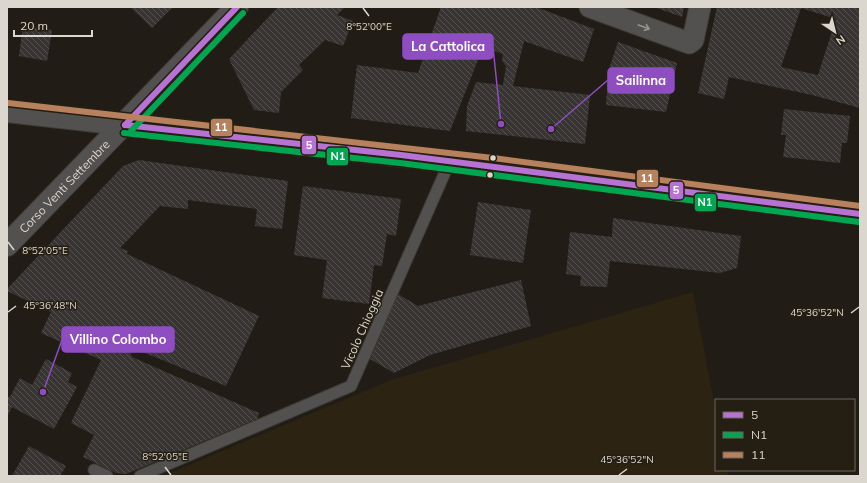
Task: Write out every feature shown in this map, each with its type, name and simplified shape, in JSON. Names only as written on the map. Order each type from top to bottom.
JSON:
[{"type":"street","name":"Corso Venti Settembre","points":[[7,245],[125,125],[237,7]]},
{"type":"street","points":[[590,7],[686,43],[691,43],[693,40],[700,7]]},
{"type":"street","points":[[7,111],[125,125],[266,139],[450,161],[860,214]]},
{"type":"lane","name":"Vicolo Chioggia","points":[[140,476],[351,386],[450,161]]},
{"type":"lane","points":[[94,470],[107,476]]},
{"type":"shaded area","points":[[693,292],[715,408],[715,471],[727,471],[728,476],[163,476],[391,380]]},
{"type":"building","points":[[130,7],[173,7],[152,28]]},
{"type":"building","points":[[278,7],[345,7],[337,15],[353,21],[343,46],[325,40],[299,65],[303,70],[281,92],[279,113],[254,110],[229,59]]},
{"type":"building","points":[[441,7],[536,7],[594,29],[583,62],[524,41],[513,86],[590,95],[585,144],[466,131],[467,106],[476,82],[503,85],[506,66],[502,61],[503,54],[483,47],[450,131],[351,118],[357,65],[418,73]]},
{"type":"building","points":[[654,7],[684,7],[682,17]]},
{"type":"building","points":[[717,7],[860,7],[860,108],[812,95],[729,77],[724,99],[698,93]],"holes":[[[801,8],[836,19],[818,75],[781,67]]]},
{"type":"building","points":[[23,26],[52,30],[47,61],[19,56]]},
{"type":"building","points":[[618,42],[677,63],[666,112],[606,105],[608,72]]},
{"type":"building","points":[[784,109],[850,116],[847,143],[842,143],[840,163],[783,157],[786,135],[781,135]]},
{"type":"building","points":[[139,160],[288,181],[282,229],[255,226],[257,209],[188,200],[188,209],[160,206],[120,248],[128,251],[127,254],[259,316],[226,386],[128,346],[132,357],[259,413],[257,419],[126,474],[116,473],[83,457],[94,435],[71,423],[101,360],[41,333],[51,312],[7,291],[7,289],[123,166]]},
{"type":"building","points":[[303,186],[401,199],[396,236],[387,234],[382,266],[374,265],[369,304],[322,298],[327,260],[294,255]]},
{"type":"building","points":[[478,202],[531,210],[523,263],[470,255]]},
{"type":"building","points":[[613,218],[741,236],[737,268],[720,273],[610,261],[607,287],[580,286],[581,276],[566,274],[570,232],[612,237]]},
{"type":"building","points":[[521,280],[531,326],[430,355],[394,373],[370,359],[398,294],[418,306]]},
{"type":"building","points":[[46,359],[72,373],[68,382],[77,387],[54,429],[12,407],[7,417],[7,396],[10,397],[20,378],[32,385]]},
{"type":"building","points":[[29,446],[66,466],[60,476],[12,476]]},
{"type":"transit line","name":"5","points":[[125,125],[237,7]]},
{"type":"transit line","name":"N1","points":[[131,131],[243,13]]},
{"type":"transit line","name":"11","points":[[8,103],[493,158],[860,206]]},
{"type":"transit line","name":"5","points":[[125,125],[401,155],[860,214]]},
{"type":"transit line","name":"N1","points":[[124,133],[400,163],[859,222]]},
{"type":"place","name":"La Cattolica","points":[[501,124]]},
{"type":"place","name":"Sailinna","points":[[551,129]]},
{"type":"place","name":"Villino Colombo","points":[[43,392]]}]
